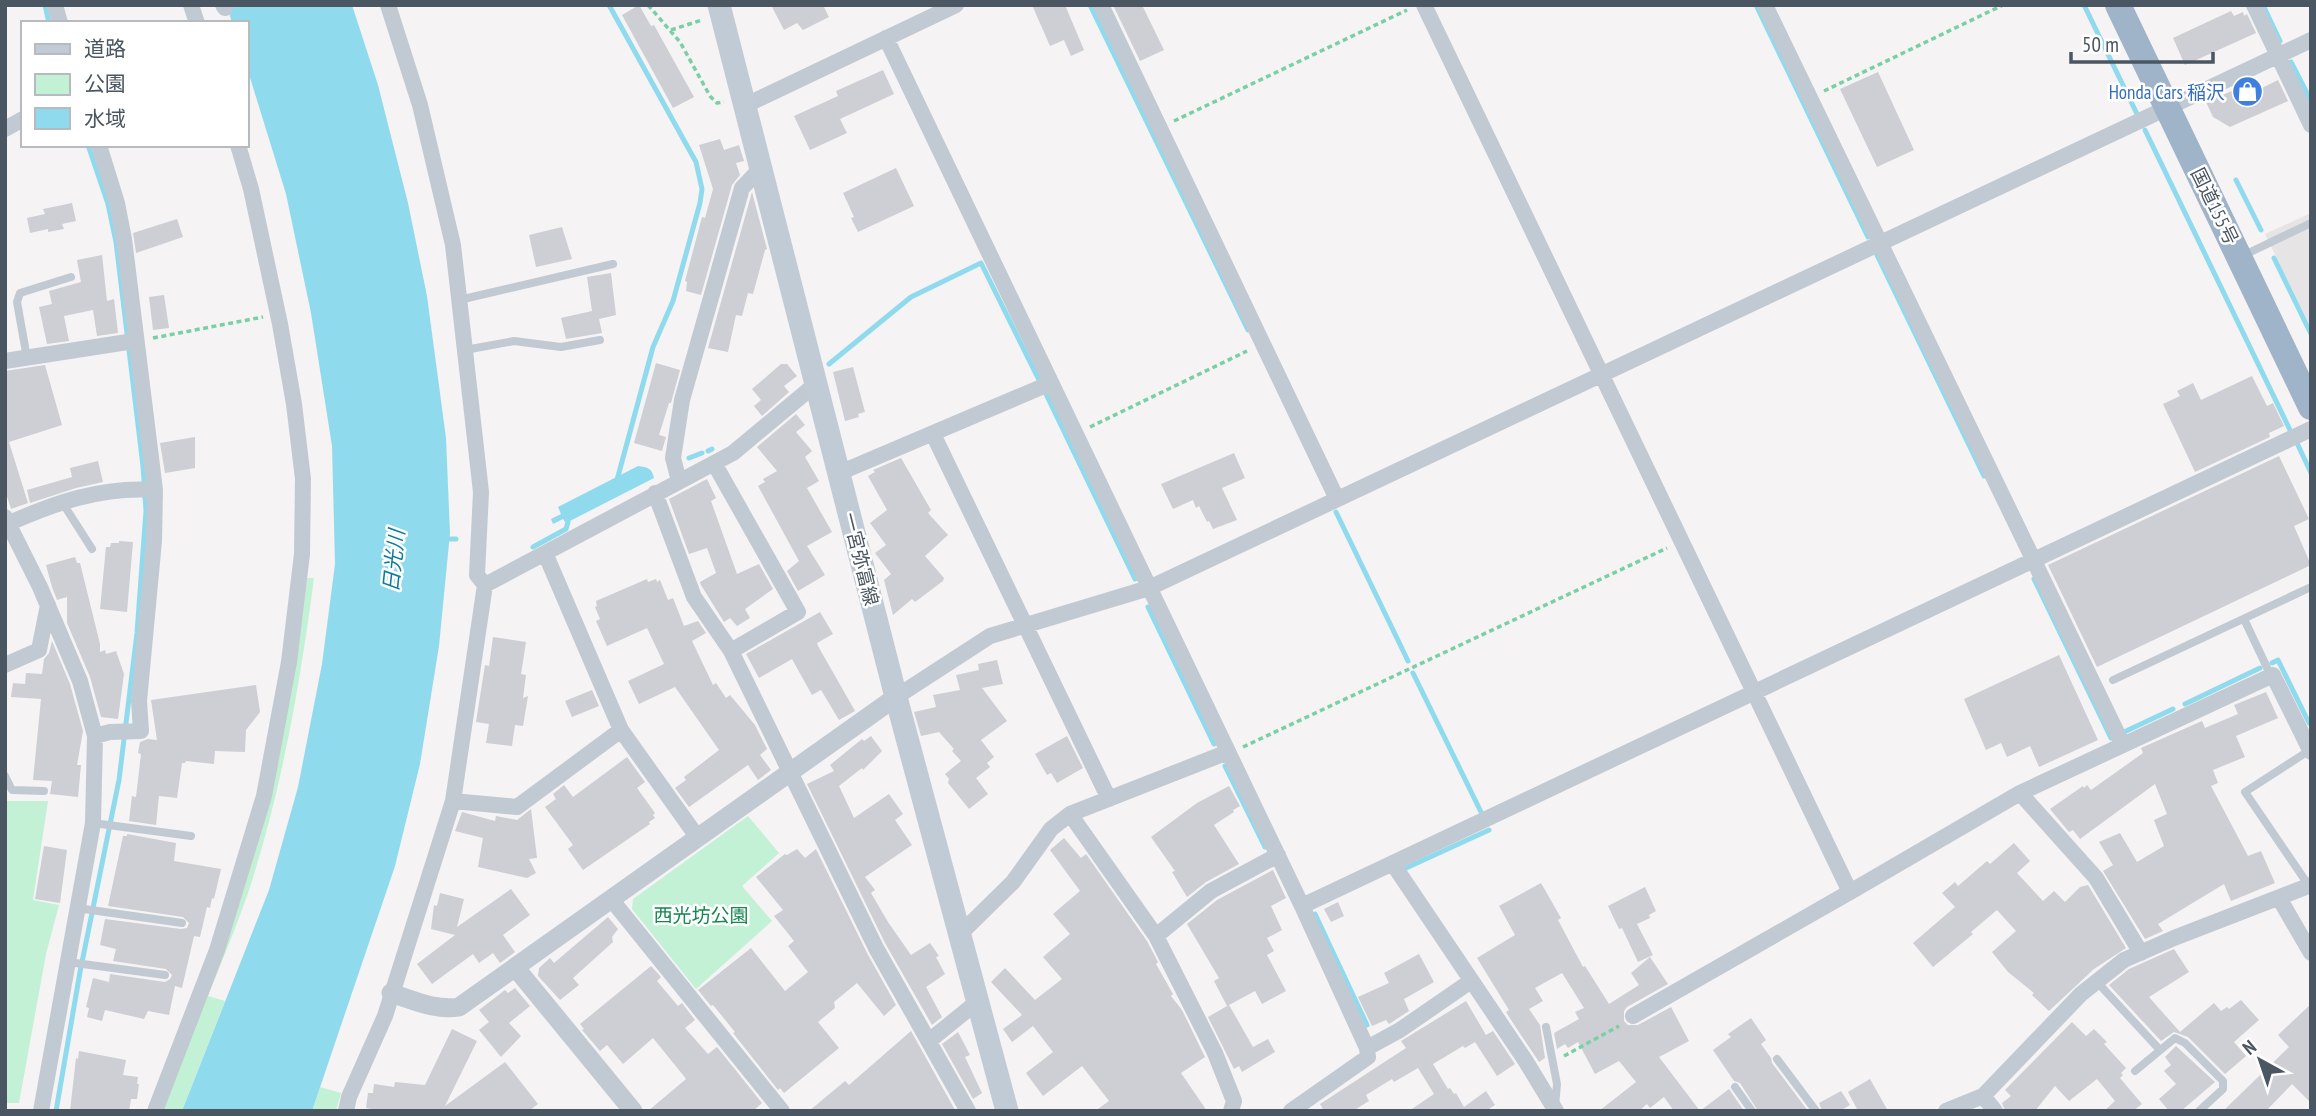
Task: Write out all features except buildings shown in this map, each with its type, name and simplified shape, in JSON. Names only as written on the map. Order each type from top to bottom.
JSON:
[{"type":"highway","name":"国道155号","points":[[2118,5],[2311,407]]},
{"type":"main road","name":"一宮弥富線","points":[[720,9],[896,697],[1006,1111]]},
{"type":"street","points":[[346,1111],[349,1097],[385,1016],[453,801],[485,585],[477,575],[481,492],[453,245],[420,104],[388,5]]},
{"type":"street","points":[[745,99],[956,5]]},
{"type":"street","points":[[1101,5],[1338,499]]},
{"type":"street","points":[[1424,5],[1850,892]]},
{"type":"street","points":[[1765,5],[2123,745]]},
{"type":"street","points":[[2254,5],[2311,125]]},
{"type":"street","points":[[886,38],[1278,855],[1367,1048],[1368,1057],[1291,1111]]},
{"type":"street","points":[[391,993],[448,1009],[459,1007],[896,697],[990,636],[1149,588],[2311,40]]},
{"type":"street","points":[[5,129],[21,120]]},
{"type":"street","points":[[100,147],[117,203],[130,342],[154,541],[139,701],[141,731],[103,734]]},
{"type":"street","points":[[155,1111],[217,950],[264,796],[289,662],[302,554],[303,479],[294,404],[281,324],[251,189],[239,147]]},
{"type":"street","points":[[679,481],[673,458],[682,400],[741,188],[762,167]]},
{"type":"street","points":[[5,361],[130,342]]},
{"type":"street","points":[[485,585],[733,453],[817,383]]},
{"type":"street","points":[[839,473],[1051,383]]},
{"type":"street","points":[[1302,906],[2311,429]]},
{"type":"street","points":[[933,434],[1109,799]]},
{"type":"street","points":[[714,463],[797,612],[730,651]]},
{"type":"street","points":[[41,1111],[97,823],[103,734],[48,605],[6,522],[80,496],[120,488],[147,490]]},
{"type":"street","points":[[655,493],[694,597],[730,651],[792,772],[876,948],[968,1111]]},
{"type":"street","points":[[545,553],[621,730],[698,838]]},
{"type":"street","points":[[5,665],[39,650],[48,605]]},
{"type":"street","points":[[1633,1016],[2020,793],[2273,675],[2309,743]]},
{"type":"street","points":[[453,801],[517,807],[621,730]]},
{"type":"street","points":[[960,935],[1013,882],[1051,830],[1070,814],[1228,753]]},
{"type":"street","points":[[2020,793],[2096,878],[2141,953]]},
{"type":"street","points":[[1070,814],[1156,936],[1215,1053],[1234,1101],[1231,1111]]},
{"type":"street","points":[[1156,936],[1211,891],[1278,855]]},
{"type":"street","points":[[1393,864],[1525,1060],[1555,1110]]},
{"type":"street","points":[[1945,1111],[1983,1096],[2081,994],[2124,960],[2310,885]]},
{"type":"street","points":[[2279,898],[2311,953]]},
{"type":"street","points":[[611,899],[782,1111]]},
{"type":"street","points":[[515,967],[633,1111]]},
{"type":"street","points":[[1367,1048],[1400,1030],[1471,981]]},
{"type":"street","points":[[929,1041],[977,1002]]},
{"type":"street","points":[[1983,1096],[1995,1111]]},
{"type":"lane","points":[[2239,257],[2311,223]]},
{"type":"lane","points":[[459,300],[613,264]]},
{"type":"lane","points":[[27,358],[17,302],[20,293],[71,277]]},
{"type":"lane","points":[[465,350],[514,341],[561,347],[600,340]]},
{"type":"lane","points":[[62,502],[92,548]]},
{"type":"lane","points":[[2113,680],[2311,587]]},
{"type":"lane","points":[[2244,619],[2271,676]]},
{"type":"lane","points":[[2309,743],[2245,792],[2310,885]]},
{"type":"lane","points":[[5,776],[12,790],[44,791]]},
{"type":"lane","points":[[97,823],[191,836]]},
{"type":"lane","points":[[80,909],[182,923]]},
{"type":"lane","points":[[70,962],[165,975]]},
{"type":"lane","points":[[2097,982],[2160,1050]]},
{"type":"lane","points":[[1546,1027],[1557,1084],[1555,1110]]},
{"type":"lane","points":[[2135,1070],[2175,1038],[2185,1043],[2223,1081],[2223,1089],[2199,1111]]},
{"type":"lane","points":[[1777,1059],[1816,1111]]},
{"type":"lane","points":[[1735,1087],[1752,1111]]},
{"type":"path","points":[[648,5],[671,30],[710,96],[717,103],[745,99]]},
{"type":"path","points":[[1160,128],[1417,5]]},
{"type":"path","points":[[1809,98],[2003,5]]},
{"type":"path","points":[[671,30],[720,9]]},
{"type":"path","points":[[130,342],[265,317]]},
{"type":"path","points":[[1075,434],[1263,344]]},
{"type":"path","points":[[1228,753],[1681,541]]},
{"type":"path","points":[[1553,1062],[1633,1016]]},
{"type":"shaded area","points":[[2311,213],[2311,328],[2265,234]]},
{"type":"green space","points":[[307,578],[314,578],[296,699],[270,818],[247,896],[208,996],[225,1001],[182,1111],[160,1111],[195,1019],[295,662]]},
{"type":"green space","points":[[5,801],[48,801],[33,900],[59,905],[46,954],[19,1103],[5,1103]]},
{"type":"green space","name":"西光坊公園","points":[[748,816],[779,853],[742,886],[772,921],[696,989],[632,909],[633,899]]},
{"type":"green space","points":[[320,1087],[341,1093],[336,1111],[312,1111]]},
{"type":"water","name":"日光川","points":[[227,5],[352,5],[378,85],[408,203],[427,296],[446,438],[450,533],[439,646],[420,764],[395,866],[312,1111],[182,1111],[269,890],[298,787],[322,664],[335,564],[332,446],[311,313],[286,194],[248,71],[248,21],[231,21]]},
{"type":"water","points":[[638,466],[649,469],[654,478],[566,523],[563,519],[553,524],[551,519],[561,514],[558,507]]},
{"type":"waterway","points":[[45,5],[49,21]]},
{"type":"waterway","points":[[609,5],[696,162],[702,189],[673,301],[653,347],[617,480]]},
{"type":"waterway","points":[[1090,5],[1248,330]]},
{"type":"waterway","points":[[1756,5],[1868,237]]},
{"type":"waterway","points":[[2084,5],[2137,114]]},
{"type":"waterway","points":[[2263,5],[2280,41]]},
{"type":"waterway","points":[[2291,62],[2311,101]]},
{"type":"waterway","points":[[2145,130],[2290,430]]},
{"type":"waterway","points":[[56,1111],[80,972],[119,780],[137,633],[146,511],[116,242],[108,204],[89,147]]},
{"type":"waterway","points":[[2236,180],[2261,230]]},
{"type":"waterway","points":[[1877,255],[1984,476]]},
{"type":"waterway","points":[[2274,258],[2311,334]]},
{"type":"waterway","points":[[829,364],[911,297],[981,263],[1040,382]]},
{"type":"waterway","points":[[1046,394],[1135,579]]},
{"type":"waterway","points":[[2297,443],[2311,473]]},
{"type":"waterway","points":[[708,451],[712,449]]},
{"type":"waterway","points":[[689,458],[702,453]]},
{"type":"waterway","points":[[1336,512],[1408,661]]},
{"type":"waterway","points":[[533,547],[566,529],[566,518]]},
{"type":"waterway","points":[[442,539],[456,539]]},
{"type":"waterway","points":[[2034,579],[2111,738]]},
{"type":"waterway","points":[[1148,607],[1214,744]]},
{"type":"waterway","points":[[2272,663],[2278,660],[2309,723]]},
{"type":"waterway","points":[[2185,704],[2260,668]]},
{"type":"waterway","points":[[1413,673],[1481,812]]},
{"type":"waterway","points":[[2124,732],[2173,709]]},
{"type":"waterway","points":[[1225,766],[1265,847]]},
{"type":"waterway","points":[[1406,868],[1489,830]]},
{"type":"waterway","points":[[1315,914],[1367,1025]]},
{"type":"place","name":"Honda Cars 稲沢","points":[[2248,92]]}]
